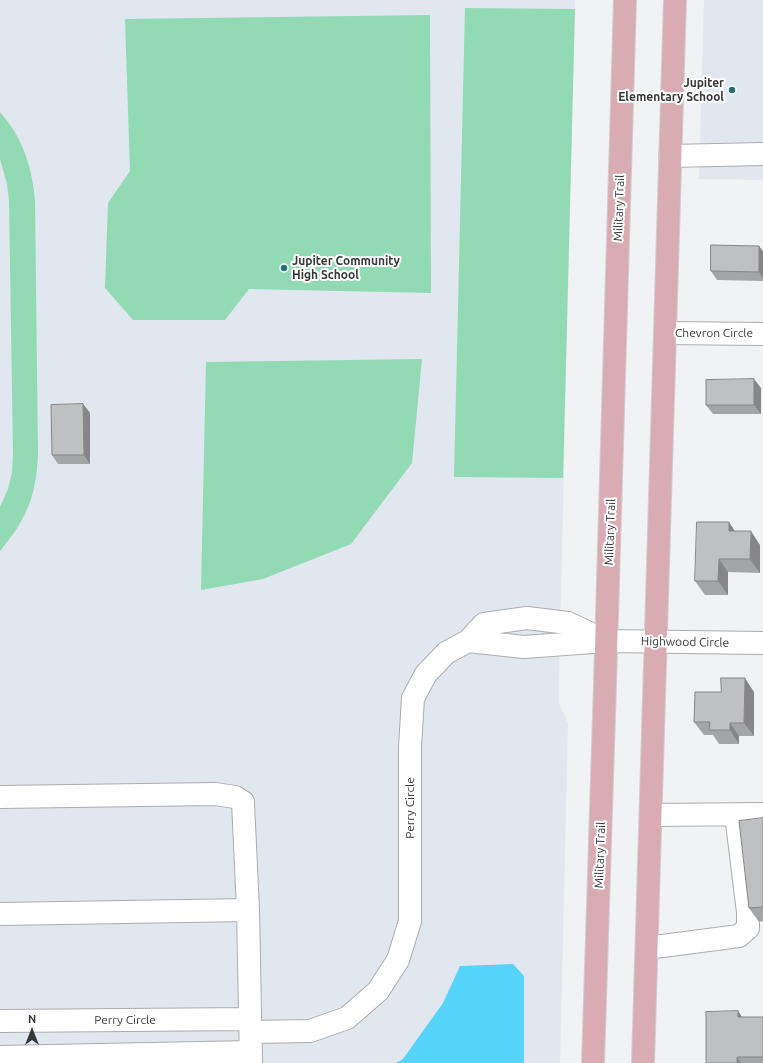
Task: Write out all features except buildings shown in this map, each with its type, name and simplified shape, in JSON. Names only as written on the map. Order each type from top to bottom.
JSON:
[{"type":"main road","name":"Military Trail","points":[[593,1063],[607,642],[625,0]]},
{"type":"main road","points":[[643,1063],[675,0]]},
{"type":"street","points":[[670,156],[763,154]]},
{"type":"street","name":"Chevron Circle","points":[[665,333],[763,334]]},
{"type":"street","name":"Perry Circle","points":[[0,1057],[251,1042],[310,1031],[347,1018],[378,991],[398,960],[410,921],[410,747],[413,698],[426,674],[446,653],[468,641],[484,624],[527,618],[568,624],[607,642]]},
{"type":"street","points":[[468,641],[524,648],[607,642]]},
{"type":"street","name":"Highwood Circle","points":[[607,642],[763,643]]},
{"type":"street","points":[[0,796],[215,794],[235,797],[244,802],[251,1042]]},
{"type":"street","points":[[651,815],[763,814]]},
{"type":"street","points":[[647,948],[739,936],[748,928],[748,912],[736,815]]},
{"type":"street","points":[[0,914],[248,910]]},
{"type":"street","name":"Perry Circle","points":[[0,1022],[251,1042]]},
{"type":"shaded area","name":"Jupiter Community High School","points":[[0,0],[575,0],[559,679],[559,704],[568,723],[560,1063],[0,1063]]},
{"type":"shaded area","name":"Jupiter Elementary School","points":[[704,0],[763,0],[763,180],[699,179]]},
{"type":"green space","points":[[465,8],[575,9],[563,478],[454,477]]},
{"type":"green space","points":[[430,15],[431,293],[249,289],[225,320],[133,320],[105,288],[108,203],[130,171],[125,19]]},
{"type":"green space","points":[[0,112],[15,132],[25,153],[34,188],[38,455],[35,483],[28,506],[17,528],[0,551],[0,507],[8,489],[12,472],[13,455],[9,201],[7,184],[0,159]]},
{"type":"green space","points":[[422,359],[412,463],[351,544],[263,579],[201,590],[206,362]]},
{"type":"water","points":[[513,964],[524,976],[524,1063],[396,1063],[403,1059],[443,1003],[460,966]]},
{"type":"place","name":"Jupiter Elementary School","points":[[732,90]]},
{"type":"place","name":"Jupiter Community High School","points":[[284,268]]}]
